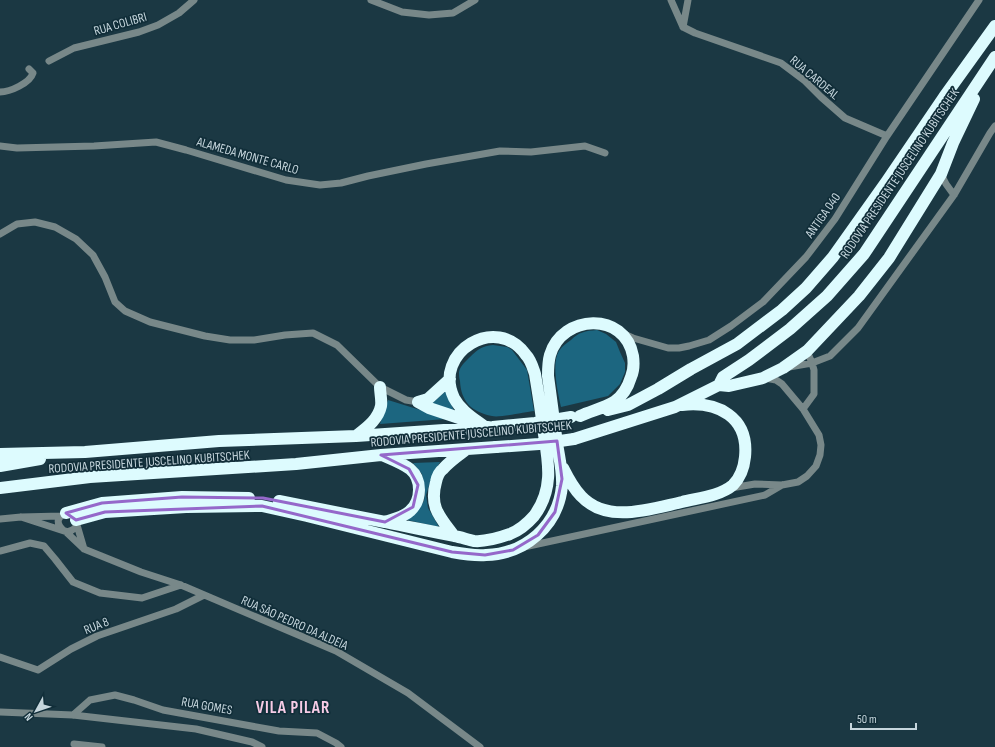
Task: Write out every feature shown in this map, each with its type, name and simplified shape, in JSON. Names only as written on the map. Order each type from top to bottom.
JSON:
[{"type":"highway","name":"RODOVIA PRESIDENTE JUSCELINO KUBITSCHEK","points":[[85,452],[219,441],[356,436],[489,427],[535,423],[609,410],[628,405],[737,344],[782,310],[806,288],[833,257],[995,26]]},
{"type":"highway","name":"RODOVIA PRESIDENTE JUSCELINO KUBITSCHEK","points":[[0,488],[90,477],[296,464],[381,455],[539,444],[574,439],[675,407],[719,385],[723,377],[750,360],[790,330],[827,296],[864,254],[994,59]]},
{"type":"highway","points":[[719,385],[729,386],[763,378],[783,368],[807,351],[859,296],[889,258],[941,174],[953,143],[994,59]]},
{"type":"highway","points":[[70,518],[105,512],[186,507],[262,506],[452,552],[470,555],[500,553],[513,550],[538,535],[552,518],[558,504],[562,486],[560,460],[548,376],[552,348],[562,336],[573,327],[587,324],[605,324],[619,331],[627,340],[633,359],[632,375],[624,393],[615,402],[575,416]]},
{"type":"highway","points":[[70,518],[102,503],[109,502],[182,497],[263,498],[474,541],[494,540],[515,532],[530,521],[537,512],[545,496],[549,464],[536,374],[526,354],[511,342],[500,337],[487,337],[477,340],[459,353],[450,370],[450,379],[454,397],[459,405],[466,412],[489,427]]},
{"type":"highway","points":[[418,402],[428,399],[450,379]]},
{"type":"highway","points":[[356,436],[369,426],[379,411],[381,405],[380,387]]},
{"type":"highway","points":[[418,402],[429,408],[489,427]]},
{"type":"highway","points":[[560,460],[570,483],[580,496],[591,504],[604,510],[624,512],[643,510],[712,495],[727,489],[738,479],[745,460],[745,439],[740,428],[732,418],[718,408],[700,405],[683,405],[675,407]]},
{"type":"highway","points":[[454,536],[438,514],[434,502],[434,490],[442,470],[467,449]]},
{"type":"highway","points":[[0,454],[85,452]]},
{"type":"highway","points":[[0,466],[85,452]]},
{"type":"highway","points":[[381,455],[409,469],[416,477],[418,485],[417,500],[410,511],[401,517],[385,522]]},
{"type":"street","name":"RUA COLIBRI","points":[[49,61],[74,48],[139,32],[158,25],[179,12],[194,0]]},
{"type":"street","points":[[371,0],[402,12],[429,15],[453,13],[475,0]]},
{"type":"street","points":[[671,0],[683,27]]},
{"type":"street","points":[[683,27],[688,0]]},
{"type":"street","name":"ANTIGA 040","points":[[619,331],[633,338],[652,344],[668,348],[678,348],[709,340],[731,326],[763,302],[806,257],[836,219],[887,136],[979,0]]},
{"type":"street","name":"RUA CARDEAL","points":[[683,27],[695,33],[781,63],[805,81],[845,118],[887,136]]},
{"type":"street","points":[[0,92],[18,87],[32,77],[33,73],[29,69]]},
{"type":"street","points":[[783,368],[812,362],[830,356],[858,328],[954,195],[995,126]]},
{"type":"street","name":"ALAMEDA MONTE CARLO","points":[[0,146],[16,148],[156,142],[286,180],[320,185],[341,183],[419,165],[500,151],[531,152],[584,146],[605,153]]},
{"type":"street","points":[[941,174],[954,195]]},
{"type":"street","points":[[0,234],[17,224],[35,222],[55,227],[76,239],[93,255],[105,277],[115,302],[125,311],[150,322],[205,336],[230,340],[254,340],[285,335],[313,333],[337,345],[380,387],[406,400],[418,402]]},
{"type":"street","points":[[803,409],[814,394],[814,370],[807,351]]},
{"type":"street","points":[[727,489],[755,484],[782,485],[798,482],[807,476],[816,466],[820,455],[821,445],[819,435],[803,409],[782,384],[776,380],[763,378]]},
{"type":"street","points":[[513,550],[765,495],[782,485]]},
{"type":"street","points":[[0,519],[21,517],[70,518]]},
{"type":"street","points":[[21,517],[69,532],[74,530],[70,518]]},
{"type":"street","points":[[64,531],[58,524],[59,519],[70,518]]},
{"type":"street","points":[[70,518],[84,549]]},
{"type":"street","name":"RUA SÃO PEDRO DA ALDEIA","points":[[64,531],[84,549],[141,572],[182,585],[336,651],[408,693],[480,747]]},
{"type":"street","points":[[0,551],[30,543],[44,546],[73,582],[100,593],[142,598],[182,585]]},
{"type":"street","name":"RUA 8","points":[[0,657],[38,670],[71,649],[97,636],[176,609],[204,595]]},
{"type":"street","name":"RUA GOMES","points":[[73,715],[90,700],[116,695],[163,710],[279,731],[317,733],[341,747]]},
{"type":"street","points":[[0,712],[73,715],[196,729],[252,742],[262,747]]},
{"type":"street","points":[[74,744],[102,747]]},
{"type":"highlighted area","points":[[557,441],[562,479],[555,512],[538,535],[513,550],[485,555],[452,552],[262,506],[105,512],[76,520],[66,513],[102,503],[182,497],[263,498],[385,522],[413,507],[418,485],[409,469],[381,455]]},
{"type":"shaded area","points":[[597,330],[606,334],[616,342],[625,363],[625,372],[620,384],[608,396],[561,407],[555,370],[559,351],[574,337],[586,331]]},
{"type":"shaded area","points":[[493,345],[507,347],[512,350],[527,370],[534,411],[506,416],[492,416],[473,409],[465,400],[459,378],[461,368],[465,362],[478,350],[486,346]]},
{"type":"shaded area","points":[[446,391],[454,411],[431,404]]},
{"type":"shaded area","points":[[388,400],[446,418],[446,419],[380,424]]},
{"type":"shaded area","points":[[440,462],[433,474],[426,495],[428,508],[439,527],[403,519],[417,511],[424,501],[425,493],[422,474],[413,463]]},
{"type":"district","name":"VILA PILAR","points":[[293,707]]}]
